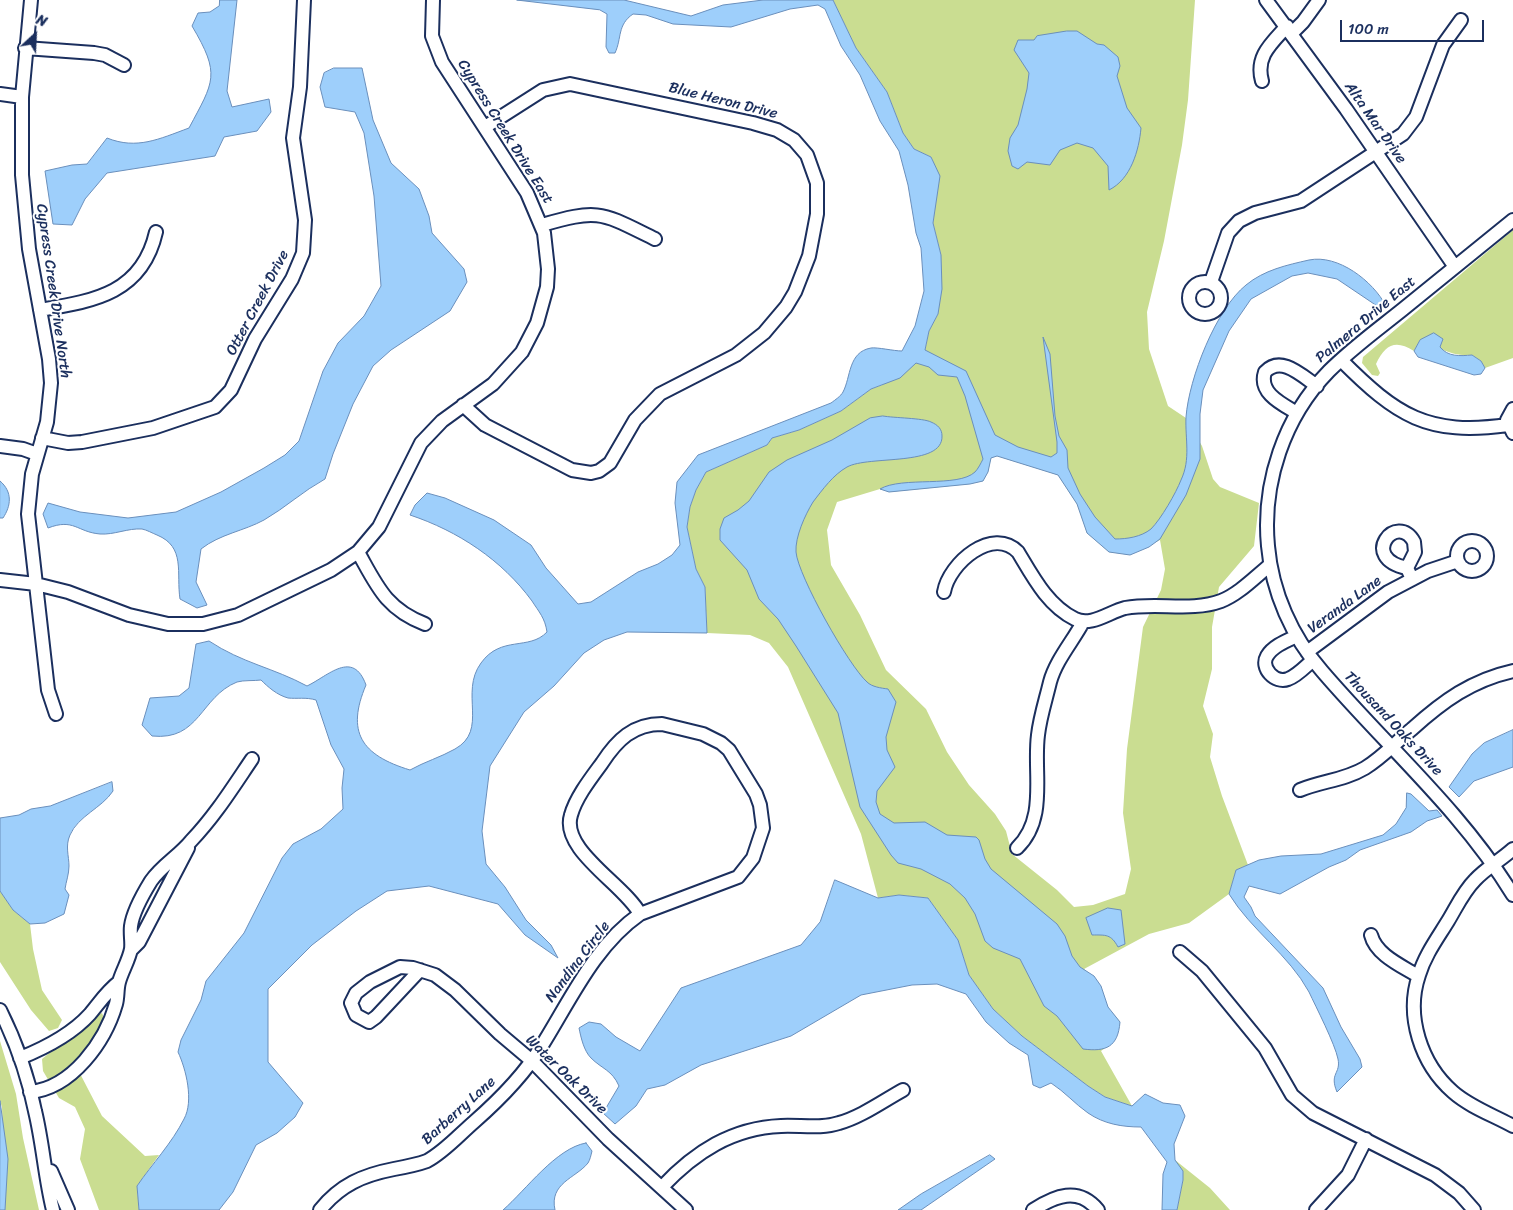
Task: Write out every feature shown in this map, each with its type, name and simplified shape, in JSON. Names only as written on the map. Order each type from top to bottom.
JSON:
[{"type":"street","name":"Cypress Creek Drive North","points":[[31,0],[25,48],[21,151],[25,220],[51,383],[47,422],[37,454],[30,487],[28,514],[48,690],[56,714]]},
{"type":"street","name":"Otter Creek Drive","points":[[42,438],[68,443],[82,442],[153,428],[215,407],[230,390],[255,339],[292,279],[303,253],[305,220],[293,138],[300,87],[304,0]]},
{"type":"street","name":"Cypress Creek Drive East","points":[[0,580],[36,584],[68,592],[152,622],[168,624],[203,624],[226,619],[253,608],[331,570],[358,552],[379,527],[421,443],[442,421],[508,369],[526,346],[538,323],[543,306],[548,269],[542,225],[528,194],[436,50],[431,23],[433,0]]},
{"type":"street","name":"Alta Mar Drive","points":[[1266,0],[1290,30],[1455,267]]},
{"type":"street","points":[[1262,81],[1260,70],[1263,55],[1319,0]]},
{"type":"street","points":[[1211,282],[1228,233],[1239,221],[1255,212],[1301,201],[1399,138],[1416,117],[1443,45],[1461,20]]},
{"type":"street","points":[[25,48],[94,53],[104,55],[124,65]]},
{"type":"street","name":"Blue Heron Drive","points":[[463,405],[485,425],[572,470],[591,474],[599,472],[610,463],[635,420],[660,394],[736,355],[758,339],[776,322],[795,292],[804,272],[815,231],[817,214],[817,184],[807,155],[786,134],[753,123],[570,84],[543,90],[484,127]]},
{"type":"street","points":[[0,94],[22,97]]},
{"type":"street","points":[[542,225],[577,215],[600,214],[655,239]]},
{"type":"street","name":"Palmera Drive East","points":[[1270,564],[1267,536],[1270,489],[1280,450],[1297,413],[1316,386],[1340,360],[1513,220]]},
{"type":"street","points":[[40,310],[87,302],[119,288],[136,272],[144,261],[156,232]]},
{"type":"street","points":[[1340,360],[1384,402],[1418,420],[1458,428],[1510,429],[1508,417],[1513,409]]},
{"type":"street","points":[[1297,413],[1270,395],[1263,383],[1265,372],[1273,365],[1278,364],[1295,371],[1316,386]]},
{"type":"street","points":[[0,446],[24,449],[37,454]]},
{"type":"street","points":[[944,592],[948,578],[962,560],[990,544],[1006,543],[1018,552],[1053,603],[1070,616],[1084,622],[1125,608],[1211,604],[1235,594],[1270,564]]},
{"type":"street","points":[[358,552],[390,603],[408,617],[425,624]]},
{"type":"street","name":"Veranda Lane","points":[[1297,636],[1272,650],[1266,658],[1265,667],[1279,680],[1287,680],[1310,656],[1410,573],[1458,561]]},
{"type":"street","name":"Thousand Oaks Drive","points":[[1270,564],[1279,598],[1297,636],[1310,656],[1460,820],[1494,865],[1513,895]]},
{"type":"street","points":[[1017,848],[1030,833],[1034,822],[1038,734],[1050,681],[1056,665],[1084,622]]},
{"type":"street","points":[[1300,790],[1352,775],[1394,747],[1410,730],[1464,687],[1513,670]]},
{"type":"street","name":"Nandina Circle","points":[[532,1061],[578,984],[620,932],[640,914],[738,877],[753,858],[763,828],[762,810],[756,794],[729,750],[703,734],[662,724],[645,725],[621,738],[594,774],[576,804],[569,822],[572,837],[578,847],[631,900],[640,914]]},
{"type":"street","points":[[30,1092],[43,1091],[56,1086],[83,1061],[107,1027],[117,1003],[119,982],[131,950],[131,926],[142,897],[161,868],[190,843],[216,812],[252,758]]},
{"type":"street","points":[[131,950],[139,942],[190,843]]},
{"type":"street","points":[[1513,849],[1475,879],[1468,888],[1425,958],[1415,990],[1415,1022],[1422,1046],[1434,1070],[1462,1099],[1513,1126]]},
{"type":"street","points":[[1371,934],[1379,949],[1418,976]]},
{"type":"street","points":[[1180,952],[1202,971],[1265,1048],[1292,1095],[1313,1113],[1435,1174],[1459,1193],[1474,1210]]},
{"type":"street","name":"Water Oak Drive","points":[[420,970],[369,1022],[356,1015],[351,1003],[356,994],[370,982],[400,967],[420,970],[435,975],[455,990],[500,1034],[532,1061],[608,1139],[686,1210]]},
{"type":"street","points":[[20,1058],[48,1046],[80,1023],[110,989],[119,982]]},
{"type":"street","points":[[0,1010],[20,1058],[30,1092],[53,1210]]},
{"type":"street","name":"Barberry Lane","points":[[320,1210],[337,1191],[358,1178],[414,1165],[436,1155],[506,1091],[532,1061]]},
{"type":"street","points":[[662,1187],[700,1153],[737,1134],[771,1127],[827,1126],[839,1123],[903,1090]]},
{"type":"street","points":[[1316,1210],[1348,1175],[1366,1139]]},
{"type":"street","points":[[43,1151],[68,1210]]},
{"type":"street","points":[[1033,1210],[1051,1199],[1069,1194],[1087,1200],[1098,1210]]},
{"type":"green space","points":[[833,0],[1195,0],[1188,100],[1182,145],[1164,241],[1147,312],[1149,349],[1168,406],[1186,418],[1202,446],[1213,479],[1220,487],[1259,503],[1254,546],[1219,587],[1212,627],[1212,669],[1203,706],[1213,734],[1210,757],[1222,796],[1248,865],[1236,870],[1229,894],[1189,923],[1149,934],[1084,969],[1098,983],[1107,1006],[1120,1022],[1115,1039],[1101,1051],[1132,1106],[1105,1097],[1088,1086],[1022,1036],[993,1009],[969,975],[958,940],[928,898],[899,895],[878,898],[861,834],[788,667],[769,643],[750,635],[707,633],[705,587],[696,569],[687,527],[690,507],[696,490],[706,472],[767,445],[772,438],[799,430],[841,411],[871,389],[882,385],[925,350],[929,331],[938,314],[941,255],[933,223],[939,176],[931,157],[914,149],[903,133],[887,92],[856,48]],"holes":[[[997,456],[1058,475],[1077,504],[1087,533],[1109,552],[1130,555],[1160,540],[1165,569],[1161,590],[1143,627],[1127,749],[1123,813],[1131,869],[1125,894],[1093,905],[1074,907],[1057,890],[1012,854],[1006,831],[995,814],[969,785],[947,752],[926,709],[886,670],[860,615],[831,565],[827,530],[837,502],[880,489],[889,492],[983,481],[988,472],[991,458]]]},
{"type":"green space","points":[[1513,230],[1513,358],[1485,368],[1481,361],[1472,355],[1451,353],[1420,340],[1414,351],[1401,345],[1387,348],[1376,364],[1380,373],[1378,376],[1372,375],[1362,363],[1363,357]]},
{"type":"green space","points":[[0,891],[13,910],[30,924],[33,949],[42,990],[62,1020],[58,1028],[49,1031],[31,1010],[0,962]]},
{"type":"green space","points":[[102,1013],[105,1021],[95,1038],[74,1062],[102,1116],[145,1156],[159,1155],[137,1186],[139,1210],[99,1210],[80,1159],[85,1129],[75,1107],[59,1098],[43,1071],[42,1059],[92,1018]]},
{"type":"green space","points":[[0,1041],[16,1094],[23,1138],[39,1210],[5,1210],[2,1107],[0,1101]]},
{"type":"green space","points":[[1175,1160],[1210,1188],[1230,1210],[1177,1210],[1183,1180]]},
{"type":"water","points":[[220,0],[237,0],[227,91],[232,107],[269,99],[271,112],[257,131],[224,137],[215,156],[107,173],[85,199],[72,225],[53,224],[45,171],[87,164],[107,138],[128,143],[148,142],[189,128],[209,88],[211,78],[207,56],[192,26],[198,13],[210,12],[219,6]]},
{"type":"water","points":[[517,0],[624,0],[691,16],[723,5],[763,0],[833,0],[856,48],[887,92],[903,133],[914,149],[931,157],[940,176],[933,223],[941,255],[942,289],[938,314],[929,331],[925,350],[966,371],[995,435],[1018,447],[1051,457],[1057,453],[1057,442],[1043,337],[1050,354],[1055,416],[1059,436],[1067,450],[1068,468],[1080,494],[1095,517],[1115,539],[1134,537],[1151,529],[1164,513],[1176,492],[1186,464],[1186,417],[1192,383],[1198,364],[1224,310],[1246,285],[1260,275],[1276,269],[1320,259],[1343,265],[1354,271],[1373,287],[1386,306],[1383,310],[1337,279],[1308,273],[1292,276],[1251,299],[1229,331],[1203,390],[1200,414],[1200,459],[1186,495],[1160,539],[1149,547],[1130,555],[1109,552],[1087,533],[1077,504],[1058,475],[997,456],[991,458],[988,472],[983,481],[889,492],[880,489],[902,483],[956,480],[967,477],[975,472],[983,459],[965,396],[957,377],[938,375],[929,367],[916,363],[900,378],[871,389],[841,411],[799,430],[772,438],[767,445],[706,472],[696,490],[690,507],[687,527],[696,569],[705,587],[707,633],[627,632],[604,640],[584,653],[554,686],[524,712],[490,766],[482,831],[486,864],[505,887],[526,920],[551,945],[558,958],[525,935],[498,904],[429,886],[387,891],[356,911],[312,945],[268,989],[268,1062],[303,1103],[295,1117],[277,1133],[256,1145],[233,1192],[219,1210],[139,1210],[137,1186],[174,1136],[187,1112],[188,1085],[178,1052],[181,1040],[201,1000],[206,981],[244,933],[282,858],[293,844],[321,829],[343,809],[342,788],[344,769],[331,745],[316,700],[284,697],[273,691],[261,680],[240,681],[215,697],[190,725],[180,732],[168,736],[152,736],[142,725],[150,698],[179,696],[189,688],[196,644],[209,641],[234,655],[307,686],[340,668],[354,669],[361,674],[366,685],[360,702],[358,716],[358,729],[362,740],[369,749],[380,757],[410,770],[450,752],[465,741],[470,732],[472,721],[472,686],[475,675],[481,663],[489,654],[506,646],[540,638],[547,632],[543,619],[532,601],[520,586],[493,560],[462,538],[410,515],[415,505],[427,493],[445,498],[494,520],[531,545],[546,568],[578,604],[591,602],[638,572],[658,564],[672,555],[680,545],[675,503],[677,482],[698,455],[831,403],[843,392],[851,366],[858,354],[871,348],[902,351],[915,326],[924,291],[921,248],[916,233],[908,185],[899,151],[880,121],[860,75],[841,46],[825,9],[818,5],[790,9],[731,27],[673,24],[646,15],[633,14],[622,27],[615,53],[609,53],[606,47],[607,14],[600,10]]},
{"type":"water","points":[[1077,31],[1097,44],[1104,45],[1118,57],[1120,66],[1117,76],[1127,108],[1141,128],[1136,154],[1128,171],[1117,185],[1109,190],[1108,166],[1093,148],[1077,143],[1060,150],[1050,165],[1027,162],[1018,169],[1012,166],[1008,151],[1010,138],[1018,125],[1029,73],[1014,50],[1018,40],[1034,40],[1037,36]]},
{"type":"water","points":[[334,68],[362,68],[373,120],[391,163],[419,189],[429,216],[432,233],[464,269],[467,282],[450,311],[391,350],[373,366],[353,404],[325,479],[264,520],[224,536],[201,549],[196,582],[207,605],[197,608],[180,599],[178,562],[172,546],[166,540],[142,529],[100,534],[64,524],[48,528],[43,514],[48,503],[80,512],[128,518],[176,512],[221,492],[264,468],[285,455],[299,441],[323,371],[338,343],[364,316],[381,286],[374,196],[364,133],[355,112],[325,107],[320,87],[324,73]]},
{"type":"water","points":[[1434,333],[1443,339],[1440,347],[1447,353],[1459,356],[1472,355],[1481,361],[1485,368],[1481,374],[1474,375],[1418,357],[1414,351],[1420,340]]},
{"type":"water","points":[[883,416],[933,423],[941,431],[942,436],[939,446],[931,452],[918,456],[857,463],[842,470],[828,483],[813,502],[804,520],[796,546],[799,564],[805,580],[837,640],[867,682],[874,686],[888,689],[896,702],[886,737],[887,750],[895,767],[877,791],[876,802],[880,814],[894,823],[925,822],[947,835],[976,837],[979,840],[985,859],[991,869],[1057,924],[1065,936],[1072,956],[1080,967],[1094,976],[1101,986],[1108,1007],[1120,1022],[1117,1037],[1109,1046],[1104,1048],[1098,1050],[1083,1049],[1057,1016],[1044,1006],[1020,959],[993,948],[985,941],[975,914],[965,898],[950,884],[921,869],[898,863],[891,855],[860,807],[838,713],[778,619],[759,599],[747,570],[720,540],[720,529],[724,518],[749,501],[769,472],[787,460],[832,440],[870,418]]},
{"type":"water","points":[[0,481],[9,494],[8,509],[3,518],[0,518]]},
{"type":"water","points":[[1513,730],[1513,767],[1474,781],[1459,797],[1449,787],[1472,754],[1484,743]]},
{"type":"water","points":[[112,782],[113,791],[79,822],[70,835],[67,847],[69,869],[65,889],[69,895],[64,914],[45,923],[30,924],[13,910],[0,891],[0,818],[19,815],[31,809],[50,806]]},
{"type":"water","points":[[1407,793],[1411,794],[1429,811],[1437,810],[1442,816],[1427,821],[1411,832],[1360,850],[1346,860],[1329,867],[1280,894],[1249,886],[1244,897],[1255,916],[1323,988],[1341,1027],[1360,1059],[1362,1067],[1337,1092],[1334,1081],[1338,1068],[1338,1059],[1309,992],[1291,966],[1248,919],[1229,894],[1236,870],[1259,860],[1281,856],[1321,854],[1383,835],[1396,824],[1406,808]]},
{"type":"water","points":[[835,880],[878,898],[899,895],[928,898],[958,940],[969,975],[993,1009],[1022,1036],[1105,1097],[1132,1106],[1145,1094],[1163,1103],[1180,1105],[1185,1116],[1174,1144],[1175,1160],[1183,1171],[1177,1210],[1162,1210],[1163,1174],[1167,1162],[1141,1127],[1120,1125],[1100,1120],[1051,1083],[1040,1088],[1033,1085],[1028,1055],[1009,1043],[986,1022],[966,994],[937,984],[912,985],[861,995],[791,1036],[701,1065],[665,1085],[647,1089],[636,1106],[615,1124],[603,1113],[619,1086],[610,1073],[595,1062],[586,1052],[579,1028],[589,1022],[601,1024],[616,1037],[640,1051],[681,988],[801,945],[820,922]]},
{"type":"water","points":[[1108,908],[1121,910],[1125,944],[1118,947],[1108,936],[1092,935],[1086,918]]},
{"type":"water","points":[[0,1101],[8,1159],[5,1210],[0,1210]]},
{"type":"water","points":[[586,1143],[592,1151],[589,1162],[560,1187],[554,1201],[555,1210],[503,1210],[553,1161],[575,1146]]},
{"type":"water","points":[[990,1155],[995,1159],[921,1210],[898,1210],[921,1194]]}]
